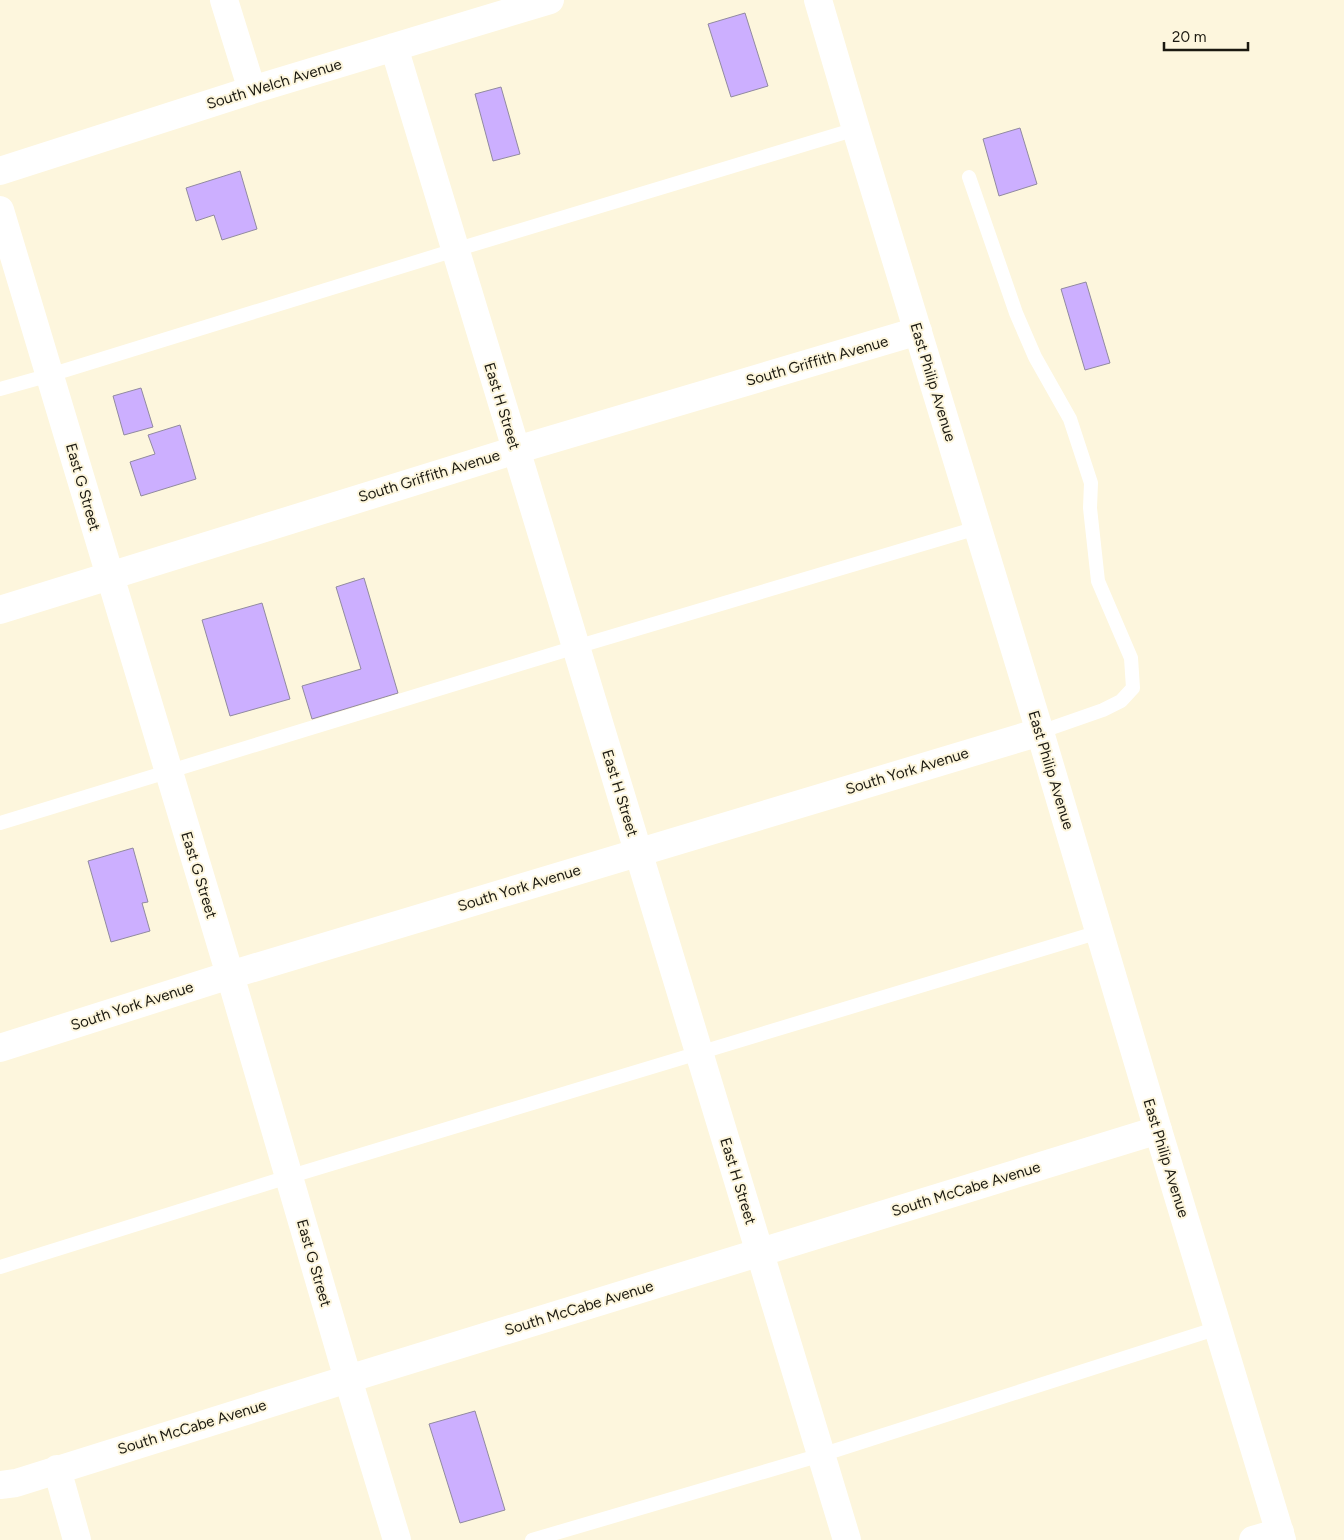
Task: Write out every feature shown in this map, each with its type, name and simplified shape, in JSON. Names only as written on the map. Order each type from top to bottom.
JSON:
[{"type":"street","points":[[224,0],[252,90]]},
{"type":"street","name":"South Welch Avenue","points":[[0,171],[252,90],[550,0]]},
{"type":"street","name":"East Philip Avenue","points":[[818,0],[1281,1536]]},
{"type":"street","name":"East H Street","points":[[394,47],[847,1540]]},
{"type":"street","name":"East G Street","points":[[0,210],[230,975],[288,1177],[397,1540]]},
{"type":"street","name":"South Griffith Avenue","points":[[0,610],[516,450],[918,331]]},
{"type":"street","name":"South York Avenue","points":[[0,1048],[230,975],[1040,732]]},
{"type":"street","name":"South McCabe Avenue","points":[[0,1485],[16,1483],[1158,1130]]},
{"type":"street","points":[[57,1469],[77,1540]]},
{"type":"street","points":[[1253,1540],[1281,1536]]},
{"type":"lane","points":[[0,389],[50,376],[455,250],[856,129]]},
{"type":"lane","points":[[969,177],[1016,313],[1035,357],[1070,419],[1091,482],[1090,508],[1098,581],[1131,658],[1133,688],[1121,701],[1103,710],[1040,732]]},
{"type":"lane","points":[[0,823],[576,647],[977,528]]},
{"type":"lane","points":[[0,1267],[288,1177],[1099,932]]},
{"type":"lane","points":[[532,1540],[821,1455],[1218,1328]]},
{"type":"building","points":[[745,13],[768,86],[731,97],[708,24]]},
{"type":"building","points":[[501,87],[520,154],[493,161],[475,94]]},
{"type":"building","points":[[1020,128],[1037,184],[999,196],[983,139]]},
{"type":"building","points":[[240,171],[257,229],[222,240],[214,215],[196,221],[186,188]]},
{"type":"building","points":[[1086,282],[1110,363],[1085,370],[1061,289]]},
{"type":"building","points":[[141,388],[153,427],[124,435],[113,396]]},
{"type":"building","points":[[180,425],[196,479],[141,496],[130,462],[155,454],[148,435]]},
{"type":"building","points":[[364,578],[398,693],[312,719],[302,686],[361,669],[336,587]]},
{"type":"building","points":[[262,603],[290,699],[230,716],[202,620]]},
{"type":"building","points":[[133,848],[148,902],[142,903],[150,931],[111,942],[88,861]]},
{"type":"building","points":[[475,1411],[505,1510],[460,1523],[429,1424]]}]
